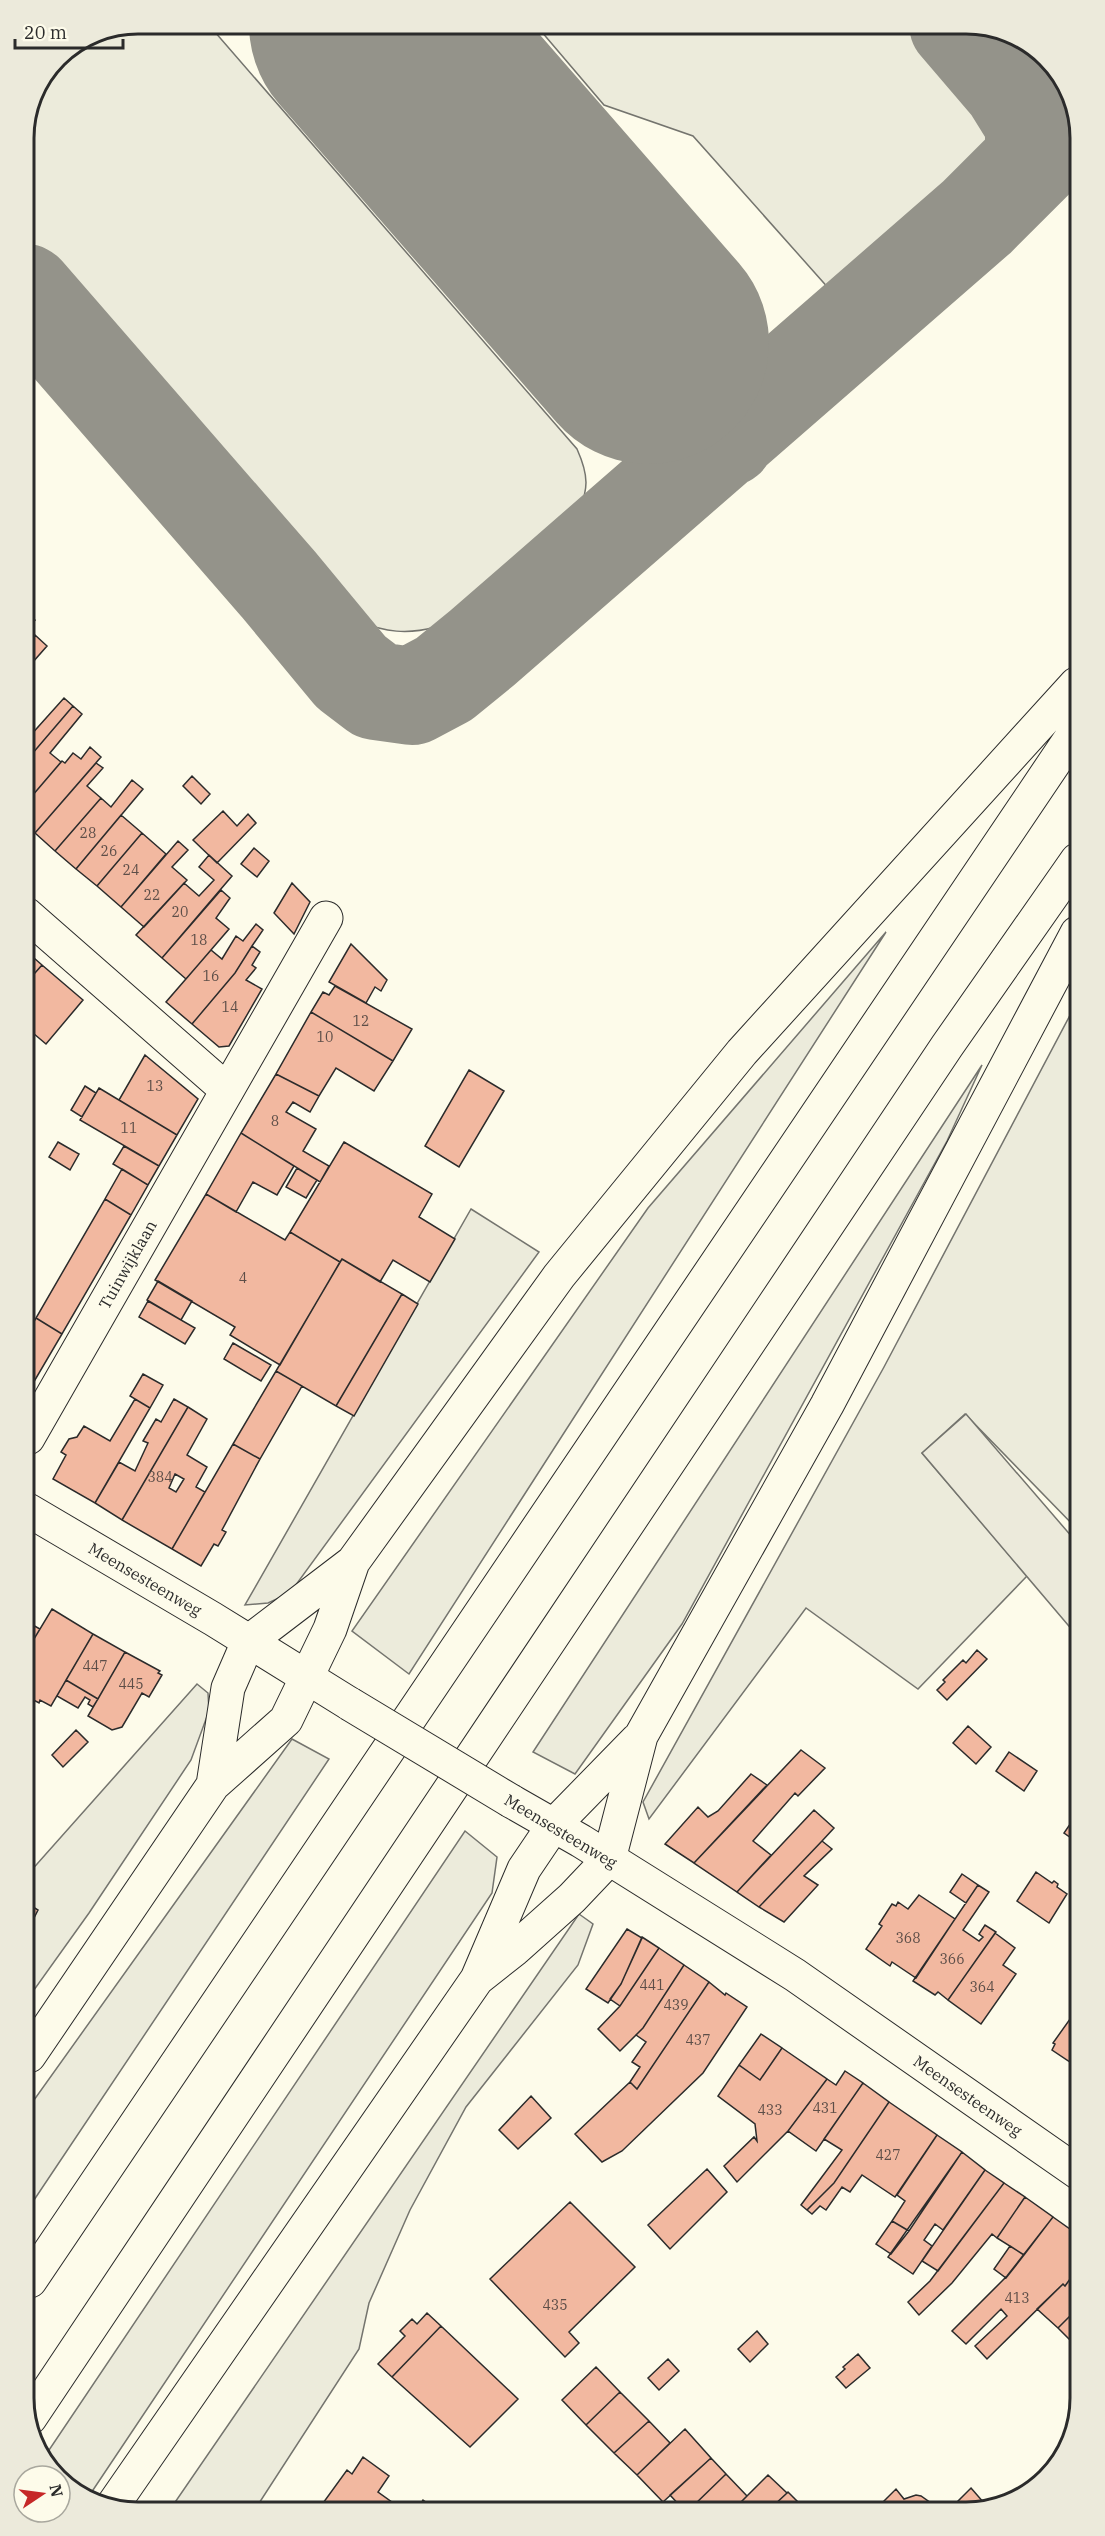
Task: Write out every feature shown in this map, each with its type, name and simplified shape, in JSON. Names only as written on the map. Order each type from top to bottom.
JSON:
[{"type":"main road","points":[[34,2048],[213,1785],[286,1720],[330,1629],[353,1562],[559,1276],[742,1052],[1070,691]]},
{"type":"main road","points":[[34,2276],[1070,739]]},
{"type":"main road","points":[[35,2410],[947,1046],[1070,870]]},
{"type":"main road","name":"Tuinwijklaan","points":[[34,1427],[326,918]]},
{"type":"main road","points":[[35,922],[227,1090]]},
{"type":"main road","points":[[477,1979],[572,1898],[609,1859],[641,1736],[827,1405],[1070,946]]},
{"type":"main road","name":"Meensesteenweg","points":[[34,1514],[609,1859],[795,1975],[1070,2167]]},
{"type":"main road","points":[[213,1785],[228,1688],[248,1642],[353,1562]]},
{"type":"main road","points":[[117,2500],[477,1979],[524,1869],[553,1826],[641,1736]]},
{"type":"shaded area","points":[[217,34],[577,449],[584,467],[586,482],[584,498],[577,516],[466,614],[431,628],[396,631],[363,622],[332,601],[35,259],[35,131],[38,111],[45,92],[56,75],[86,48],[125,35]]},
{"type":"shaded area","points":[[544,34],[928,35],[978,96],[992,129],[992,143],[983,165],[835,292],[831,291],[693,136],[604,105]]},
{"type":"shaded area","points":[[886,932],[409,1674],[352,1631],[648,1208]]},
{"type":"shaded area","points":[[1070,1015],[1070,1522],[965,1414],[922,1453],[1027,1576],[918,1689],[806,1608],[649,1819],[643,1802],[884,1367]]},
{"type":"shaded area","points":[[982,1065],[947,1141],[682,1624],[575,1774],[533,1752]]},
{"type":"shaded area","points":[[471,1209],[539,1252],[290,1593],[268,1603],[245,1605]]},
{"type":"shaded area","points":[[966,1414],[1070,1535],[1070,1627],[922,1453]]},
{"type":"shaded area","points":[[197,1684],[208,1693],[209,1711],[191,1760],[89,1913],[34,1990],[34,1867]]},
{"type":"shaded area","points":[[292,1739],[329,1759],[34,2200],[34,2100]]},
{"type":"shaded area","points":[[465,1831],[497,1857],[492,1893],[93,2491],[72,2477],[72,2464],[59,2464],[49,2450]]},
{"type":"shaded area","points":[[579,1914],[593,1924],[578,1965],[466,2107],[410,2210],[369,2303],[359,2349],[260,2501],[176,2501]]},
{"type":"building","points":[[35,635],[47,646],[35,660]]},
{"type":"building","points":[[64,698],[73,706],[35,751],[35,731]]},
{"type":"building","points":[[73,706],[82,714],[50,753],[61,762],[35,793],[35,751]]},
{"type":"building","points":[[90,747],[101,757],[35,833],[35,793],[62,761],[65,763],[73,753],[81,759]]},
{"type":"building","points":[[96,763],[103,768],[87,786],[101,798],[55,851],[35,833]]},
{"type":"building","points":[[192,776],[210,794],[201,804],[183,786]]},
{"type":"building","points":[[132,780],[143,789],[76,869],[55,851],[101,798],[111,807]]},
{"type":"building","points":[[223,811],[237,826],[248,814],[256,823],[217,863],[193,840]]},
{"type":"building","points":[[121,815],[142,833],[97,886],[76,869]]},
{"type":"building","points":[[142,833],[166,854],[121,907],[97,886]]},
{"type":"building","points":[[178,841],[188,850],[172,867],[187,880],[144,927],[121,907]]},
{"type":"building","points":[[254,848],[269,861],[257,877],[241,864]]},
{"type":"building","points":[[209,855],[232,876],[162,958],[136,935],[184,883],[199,896],[214,880],[199,867]]},
{"type":"building","points":[[292,883],[310,902],[294,934],[274,913]]},
{"type":"building","points":[[221,890],[230,898],[216,918],[229,929],[186,979],[162,958]]},
{"type":"building","points":[[256,924],[263,930],[235,973],[192,1024],[166,1002],[211,950],[222,959],[236,936],[243,941]]},
{"type":"building","points":[[351,944],[387,980],[381,991],[375,987],[366,1003],[329,982]]},
{"type":"building","points":[[252,946],[260,952],[252,965],[256,968],[246,980],[262,989],[229,1046],[219,1047],[192,1024],[235,973]]},
{"type":"building","points":[[35,959],[42,965],[35,973]]},
{"type":"building","points":[[42,965],[83,1000],[46,1044],[35,1034],[35,973]]},
{"type":"building","points":[[335,986],[412,1029],[393,1061],[311,1012],[323,992],[329,995]]},
{"type":"building","points":[[311,1012],[393,1061],[374,1091],[336,1068],[319,1096],[276,1074]]},
{"type":"building","points":[[145,1055],[198,1099],[177,1135],[119,1100]]},
{"type":"building","points":[[469,1070],[504,1091],[459,1167],[425,1146]]},
{"type":"building","points":[[276,1074],[319,1096],[310,1112],[293,1102],[286,1112],[316,1129],[303,1151],[329,1166],[320,1182],[241,1133]]},
{"type":"building","points":[[85,1086],[96,1093],[82,1117],[71,1110]]},
{"type":"building","points":[[99,1088],[177,1135],[159,1166],[80,1120]]},
{"type":"building","points":[[241,1133],[294,1166],[277,1195],[253,1182],[236,1212],[206,1194]]},
{"type":"building","points":[[58,1142],[79,1154],[70,1170],[49,1157]]},
{"type":"building","points":[[344,1142],[432,1194],[419,1217],[455,1239],[430,1282],[393,1260],[380,1282],[342,1259],[340,1262],[290,1232]]},
{"type":"building","points":[[124,1146],[159,1166],[148,1185],[113,1164]]},
{"type":"building","points":[[297,1168],[317,1180],[306,1198],[286,1187]]},
{"type":"building","points":[[122,1169],[148,1185],[131,1215],[105,1199]]},
{"type":"building","points":[[206,1194],[285,1240],[290,1232],[340,1262],[280,1365],[230,1335],[235,1327],[155,1280]]},
{"type":"building","points":[[105,1199],[131,1215],[62,1334],[36,1318]]},
{"type":"building","points":[[342,1259],[402,1294],[336,1406],[276,1371]]},
{"type":"building","points":[[158,1281],[192,1301],[181,1320],[147,1300]]},
{"type":"building","points":[[402,1294],[418,1304],[354,1416],[336,1406]]},
{"type":"building","points":[[148,1301],[195,1328],[185,1344],[139,1317]]},
{"type":"building","points":[[36,1318],[62,1334],[34,1381]]},
{"type":"building","points":[[233,1343],[271,1365],[261,1381],[224,1359]]},
{"type":"building","points":[[276,1371],[302,1386],[260,1459],[233,1444]]},
{"type":"building","points":[[143,1374],[163,1385],[150,1408],[130,1396]]},
{"type":"building","points":[[135,1399],[150,1408],[95,1503],[53,1479],[66,1455],[61,1452],[69,1439],[77,1437],[84,1426],[110,1441]]},
{"type":"building","points":[[174,1399],[188,1407],[122,1520],[95,1503],[119,1462],[135,1471],[148,1443],[143,1441],[156,1419],[161,1422]]},
{"type":"building","points":[[188,1407],[207,1419],[187,1455],[207,1467],[196,1487],[205,1492],[172,1549],[122,1520]],"holes":[[[175,1474],[184,1479],[176,1492],[169,1488]]]},
{"type":"building","points":[[233,1444],[260,1459],[222,1530],[226,1532],[218,1546],[214,1544],[201,1566],[172,1549]]},
{"type":"building","points":[[52,1609],[93,1634],[51,1706],[40,1700],[39,1703],[34,1700],[34,1638]]},
{"type":"building","points":[[34,1626],[40,1629],[34,1638]]},
{"type":"building","points":[[93,1634],[125,1652],[98,1699],[66,1680]]},
{"type":"building","points":[[977,1650],[987,1659],[947,1700],[937,1690],[945,1682],[943,1680],[963,1660],[966,1663]]},
{"type":"building","points":[[125,1652],[160,1671],[158,1673],[162,1675],[149,1697],[142,1693],[122,1727],[112,1730],[88,1716]]},
{"type":"building","points":[[66,1680],[98,1699],[93,1707],[88,1704],[90,1700],[85,1697],[78,1708],[57,1696]]},
{"type":"building","points":[[968,1726],[991,1747],[976,1764],[953,1743]]},
{"type":"building","points":[[76,1730],[88,1742],[63,1767],[52,1755]]},
{"type":"building","points":[[801,1750],[825,1768],[798,1796],[795,1793],[753,1841],[771,1855],[737,1892],[694,1863]]},
{"type":"building","points":[[1009,1752],[1037,1771],[1024,1791],[996,1771]]},
{"type":"building","points":[[751,1774],[767,1785],[694,1863],[665,1844],[698,1807],[708,1817],[718,1811]]},
{"type":"building","points":[[814,1810],[834,1828],[822,1841],[759,1907],[737,1892]]},
{"type":"building","points":[[1070,1824],[1070,1837],[1064,1833]]},
{"type":"building","points":[[822,1841],[832,1849],[804,1876],[818,1885],[784,1922],[759,1907]]},
{"type":"building","points":[[1036,1872],[1052,1883],[1054,1881],[1058,1884],[1057,1887],[1067,1894],[1049,1923],[1017,1901]]},
{"type":"building","points":[[962,1874],[978,1885],[966,1903],[950,1892]]},
{"type":"building","points":[[978,1885],[989,1892],[963,1930],[979,1941],[983,1937],[979,1934],[985,1925],[996,1932],[948,2000],[938,1992],[935,1995],[913,1981]]},
{"type":"building","points":[[919,1895],[955,1919],[916,1978],[892,1962],[890,1966],[866,1949],[882,1926],[879,1924],[892,1904],[896,1906],[898,1902],[908,1909]]},
{"type":"building","points":[[627,1929],[642,1938],[621,1984],[608,2003],[586,1989]]},
{"type":"building","points":[[995,1933],[1015,1948],[1003,1965],[1016,1974],[981,2024],[948,2000]]},
{"type":"building","points":[[642,1937],[659,1948],[620,2006],[610,1999],[621,1984]]},
{"type":"building","points":[[659,1948],[684,1965],[643,2028],[620,2051],[598,2029],[620,2006]]},
{"type":"building","points":[[684,1965],[709,1982],[637,2089],[630,2082],[640,2067],[632,2062],[646,2042],[636,2035],[643,2028]]},
{"type":"building","points":[[709,1982],[725,1995],[726,1993],[747,2007],[703,2073],[622,2151],[602,2162],[575,2134],[630,2082],[637,2089]]},
{"type":"building","points":[[1070,2019],[1070,2062],[1052,2050],[1055,2044],[1053,2043]]},
{"type":"building","points":[[761,2034],[782,2048],[760,2080],[739,2065]]},
{"type":"building","points":[[782,2048],[827,2079],[788,2131],[737,2182],[724,2166],[754,2137],[757,2141],[755,2124],[718,2096],[739,2065],[760,2080]]},
{"type":"building","points":[[845,2071],[863,2083],[816,2151],[788,2131],[827,2079],[836,2085]]},
{"type":"building","points":[[863,2083],[889,2102],[834,2183],[807,2210],[801,2205],[842,2150],[824,2139]]},
{"type":"building","points":[[531,2096],[551,2118],[518,2149],[499,2130]]},
{"type":"building","points":[[889,2102],[937,2135],[895,2197],[862,2175],[850,2192],[842,2187],[826,2210],[820,2206],[812,2214],[807,2210],[834,2183]]},
{"type":"building","points":[[937,2135],[962,2152],[909,2231],[892,2221],[905,2201],[897,2195]]},
{"type":"building","points":[[962,2152],[985,2170],[943,2230],[935,2224],[924,2240],[932,2246],[913,2274],[888,2257]]},
{"type":"building","points":[[707,2169],[727,2192],[670,2249],[648,2225]]},
{"type":"building","points":[[985,2170],[1004,2183],[938,2271],[922,2261]]},
{"type":"building","points":[[1004,2183],[1025,2197],[997,2238],[992,2234],[952,2283],[919,2315],[908,2302],[930,2281]]},
{"type":"building","points":[[1025,2197],[1053,2217],[1024,2255],[997,2238]]},
{"type":"building","points":[[570,2202],[635,2267],[569,2332],[579,2343],[565,2357],[490,2279]]},
{"type":"building","points":[[1053,2217],[1070,2229],[1070,2279],[987,2359],[975,2346],[1007,2316],[1001,2309],[966,2344],[952,2331],[1007,2276]]},
{"type":"building","points":[[892,2221],[909,2231],[891,2254],[876,2244]]},
{"type":"building","points":[[1010,2246],[1024,2255],[1006,2278],[994,2269]]},
{"type":"building","points":[[1070,2279],[1070,2316],[1058,2328],[1037,2309],[1063,2284],[1065,2286]]},
{"type":"building","points":[[427,2313],[441,2326],[392,2377],[378,2364],[405,2336],[400,2331],[412,2319],[417,2324]]},
{"type":"building","points":[[1070,2316],[1070,2340],[1058,2328]]},
{"type":"building","points":[[441,2326],[518,2399],[470,2447],[392,2377]]},
{"type":"building","points":[[757,2331],[768,2344],[750,2362],[738,2349]]},
{"type":"building","points":[[858,2354],[870,2368],[846,2388],[836,2377],[845,2369],[843,2367]]},
{"type":"building","points":[[668,2359],[679,2371],[659,2390],[648,2378]]},
{"type":"building","points":[[596,2367],[620,2392],[586,2425],[562,2400]]},
{"type":"building","points":[[620,2392],[649,2421],[614,2453],[586,2425]]},
{"type":"building","points":[[649,2421],[670,2443],[637,2475],[614,2453]]},
{"type":"building","points":[[685,2429],[711,2458],[663,2502],[637,2475]]},
{"type":"building","points":[[363,2457],[389,2476],[378,2492],[391,2501],[324,2501],[347,2470],[352,2474]]},
{"type":"building","points":[[711,2458],[726,2474],[698,2502],[676,2502],[670,2495]]},
{"type":"building","points":[[726,2474],[747,2496],[741,2502],[697,2502]]},
{"type":"building","points":[[768,2475],[787,2493],[778,2502],[741,2502]]},
{"type":"building","points":[[971,2488],[982,2501],[967,2502],[957,2502]]},
{"type":"building","points":[[896,2489],[904,2499],[916,2495],[930,2502],[883,2502]]},
{"type":"building","points":[[788,2492],[798,2502],[778,2502]]},
{"type":"taxiway","points":[[35,304],[279,585],[351,672],[376,691],[412,696],[444,679],[482,648],[977,217],[1034,160],[1034,123],[1011,86],[967,35]]},
{"type":"taxiway","points":[[648,343],[726,438]]},
{"type":"runway","points":[[379,34],[648,343]]}]
